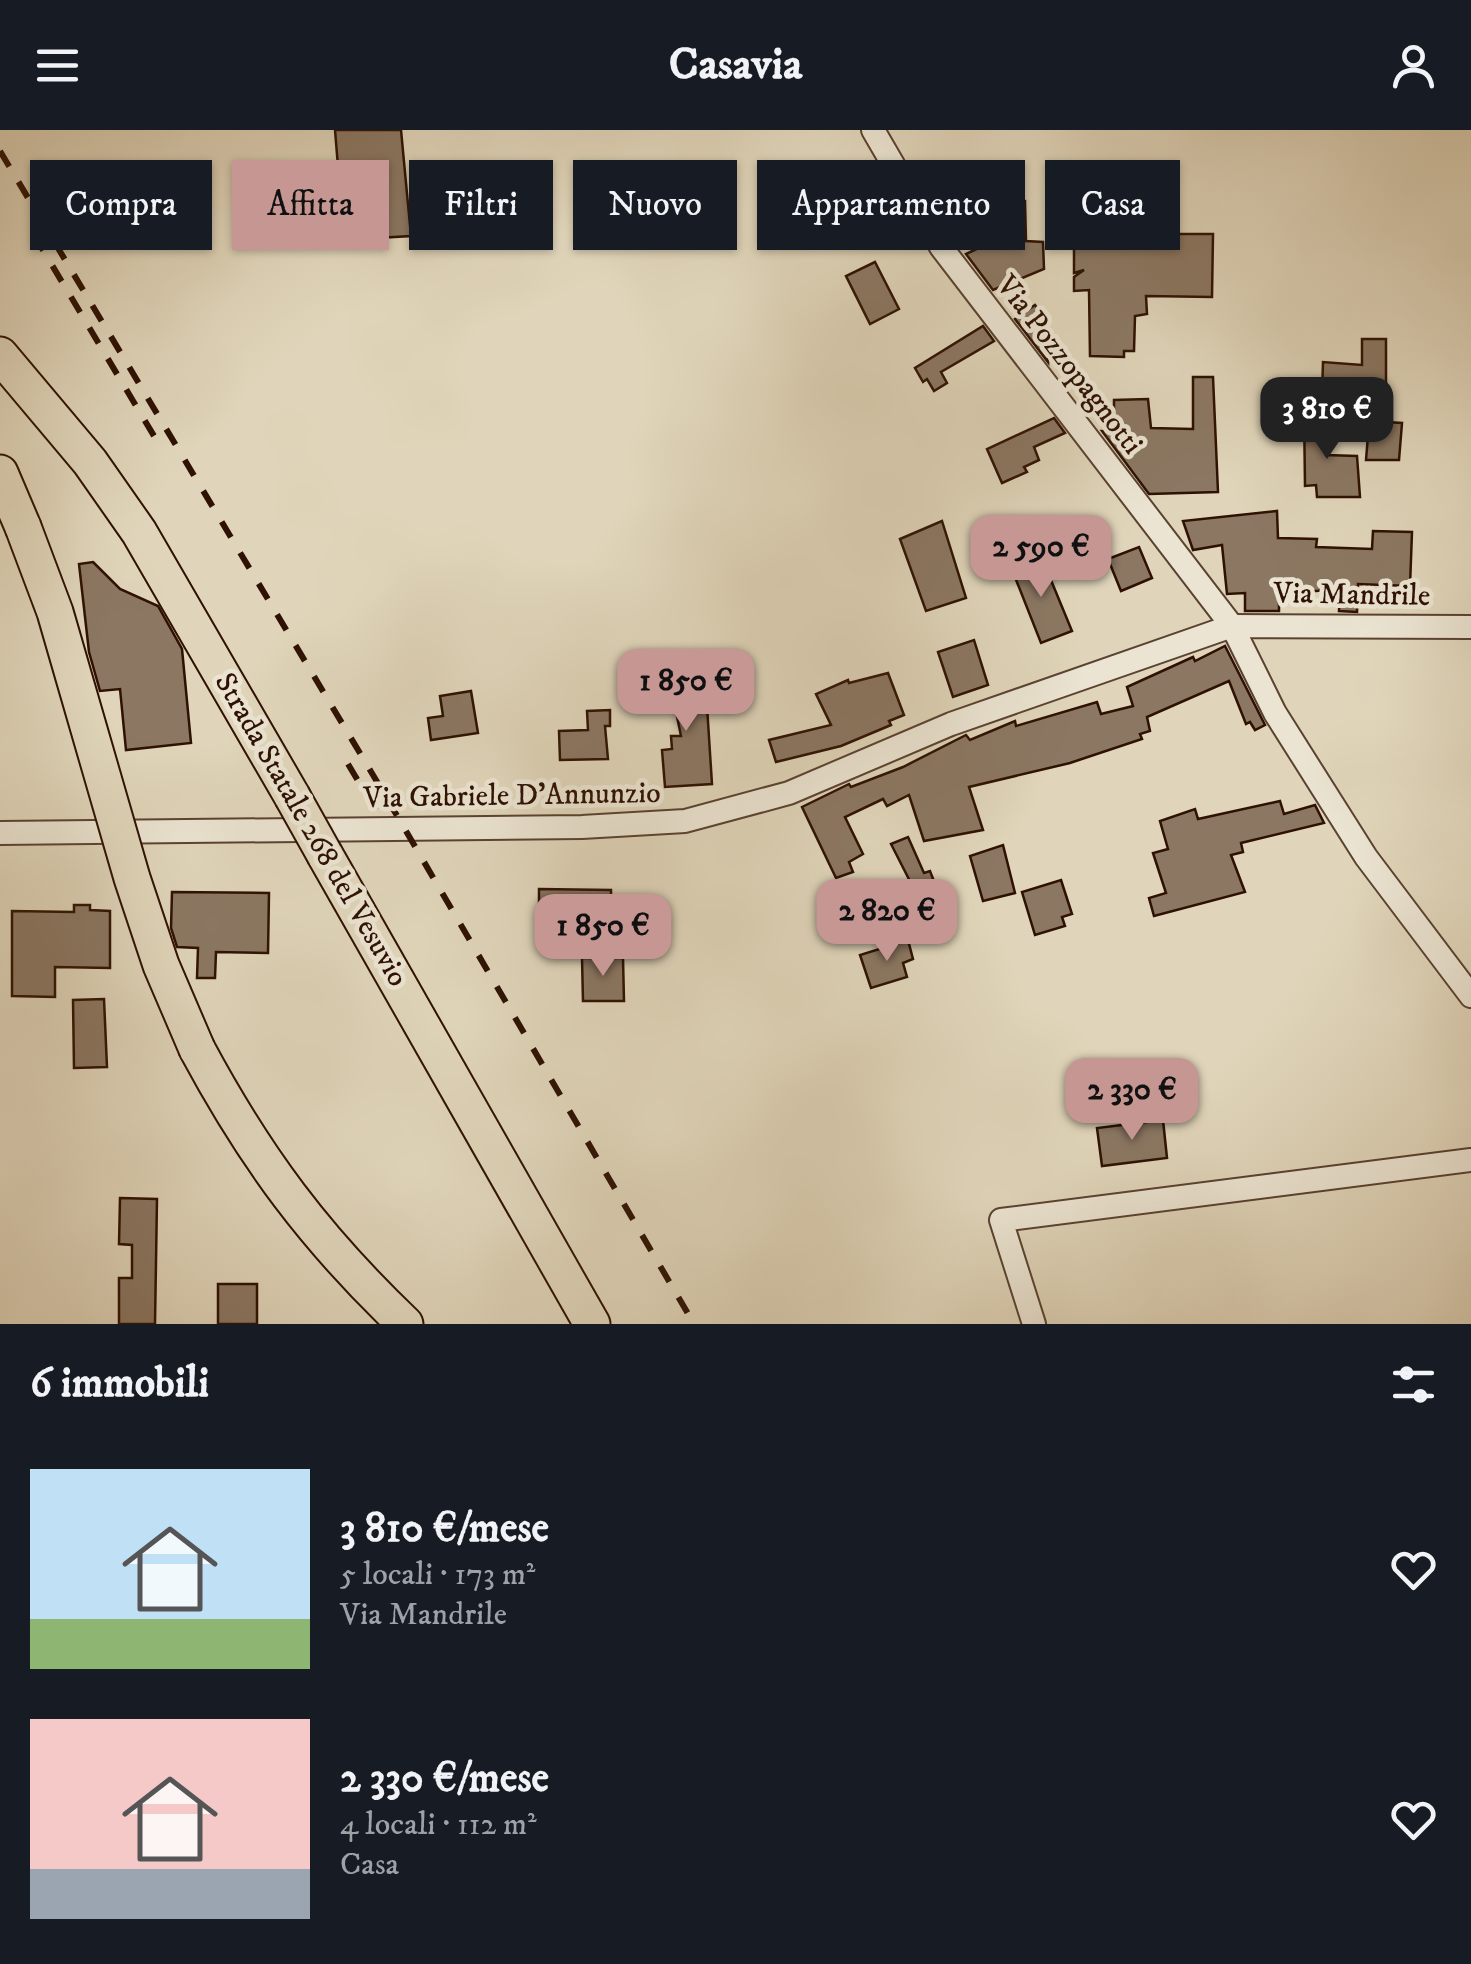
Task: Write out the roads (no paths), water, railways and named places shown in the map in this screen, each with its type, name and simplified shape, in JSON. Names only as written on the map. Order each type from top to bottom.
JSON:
[{"type":"highway","name":"Strada Statale 268 del Vesuvio","points":[[0,355],[90,462],[140,532],[592,1324]]},
{"type":"highway","points":[[0,473],[55,612],[132,878],[196,1049],[236,1122],[274,1179],[354,1276],[405,1324]]},
{"type":"street","name":"Via Pozzopagnotti","points":[[872,130],[942,247],[1232,626],[1275,713],[1366,857],[1471,996]]},
{"type":"street","name":"Via Mandrile","points":[[1232,626],[1471,626]]},
{"type":"street","name":"Via Gabriele D'Annunzio","points":[[0,833],[582,828],[685,821],[789,794],[952,724],[1232,626]]},
{"type":"street","points":[[1034,1324],[1001,1220],[1471,1160]]},
{"type":"railway","points":[[0,151],[382,790],[694,1324]]},
{"type":"railway","points":[[43,250],[157,441]]},
{"type":"railway","points":[[348,764],[384,824]]}]
